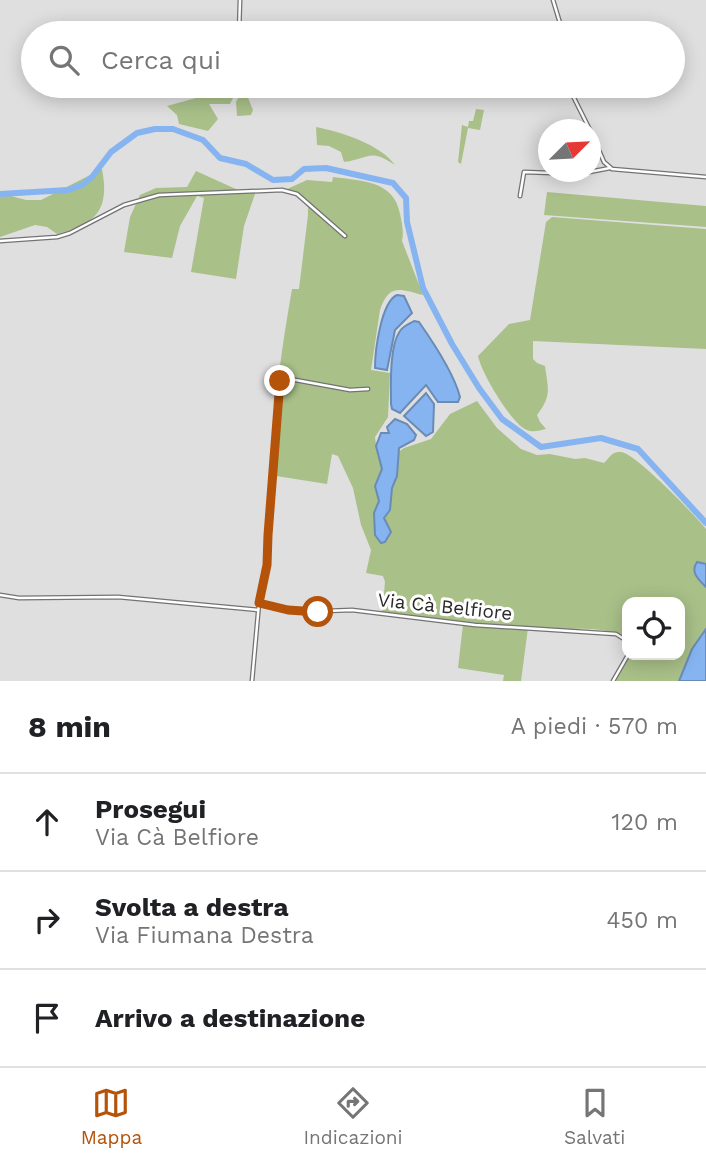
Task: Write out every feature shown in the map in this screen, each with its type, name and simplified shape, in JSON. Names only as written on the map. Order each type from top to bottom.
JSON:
[{"type":"street","points":[[239,21],[240,0]]},
{"type":"street","points":[[553,0],[560,21]]},
{"type":"street","points":[[574,98],[584,119]]},
{"type":"street","points":[[601,156],[610,168]]},
{"type":"street","points":[[520,196],[524,172],[579,174],[610,168],[706,177]]},
{"type":"street","points":[[0,241],[64,235],[124,205],[159,195],[282,190],[297,194],[345,236]]},
{"type":"street","points":[[252,681],[259,603],[268,558],[278,396],[282,379],[350,390],[368,389]]},
{"type":"street","points":[[0,595],[19,598],[117,597],[259,610]]},
{"type":"street","name":"Via Cà Belfiore","points":[[259,603],[299,612],[352,610],[475,625],[616,634],[622,638]]},
{"type":"street","points":[[613,681],[625,660]]},
{"type":"green space","points":[[196,98],[233,98],[230,104],[209,104],[218,119],[208,131],[179,124],[177,115],[167,106]]},
{"type":"green space","points":[[238,98],[248,98],[253,110],[251,115],[237,116]]},
{"type":"green space","points":[[476,109],[484,110],[480,130],[468,128],[461,164],[458,162],[462,125],[468,127],[469,121],[473,121]]},
{"type":"green space","points":[[316,127],[370,145],[395,165],[375,156],[344,162],[341,152],[329,146],[317,145]]},
{"type":"green space","points":[[102,169],[102,205],[90,220],[57,234],[47,227],[35,225],[0,237],[0,193],[26,200],[41,200]]},
{"type":"green space","points":[[196,171],[238,190],[256,191],[244,226],[236,279],[191,272],[204,198],[197,196],[180,226],[172,258],[124,252],[130,217],[140,195],[156,188],[187,187]]},
{"type":"green space","points":[[333,177],[375,184],[391,194],[400,214],[402,241],[423,295],[396,290],[387,295],[380,310],[371,370],[390,373],[388,417],[375,437],[378,458],[387,460],[404,448],[431,439],[450,414],[477,401],[497,428],[521,449],[537,455],[585,458],[604,463],[613,453],[621,452],[639,462],[706,529],[706,564],[703,563],[702,583],[706,587],[706,629],[692,649],[679,681],[614,681],[626,660],[685,660],[685,597],[622,597],[622,636],[592,629],[528,628],[521,681],[503,681],[504,675],[458,668],[463,624],[473,623],[382,614],[385,582],[383,576],[366,573],[371,550],[361,525],[353,488],[338,456],[332,454],[327,484],[270,475],[284,335],[292,289],[299,289],[308,215],[308,207],[285,190],[307,180],[332,182]]},
{"type":"green space","points":[[547,192],[706,206],[706,227],[544,215]]},
{"type":"green space","points":[[552,217],[706,229],[706,349],[533,341],[533,359],[545,366],[548,392],[537,415],[546,429],[532,431],[519,424],[504,407],[478,356],[509,324],[530,320],[546,222]]},
{"type":"water","points":[[397,295],[404,296],[412,313],[395,330],[387,370],[375,368],[383,317],[391,299]]},
{"type":"water","points":[[414,321],[419,322],[442,358],[460,397],[458,402],[438,402],[426,385],[400,413],[392,409],[391,404],[392,356],[400,331]]},
{"type":"water","points":[[426,393],[434,404],[433,432],[426,436],[404,416]]},
{"type":"water","points":[[395,419],[407,424],[416,435],[414,440],[399,448],[390,510],[384,518],[391,532],[385,542],[381,543],[375,535],[374,513],[379,501],[375,486],[382,469],[376,446],[381,433],[389,433],[387,427]]},
{"type":"water","points":[[697,562],[706,564],[706,587],[695,572]]},
{"type":"water","points":[[706,629],[706,681],[679,681],[692,649]]},
{"type":"waterway","points":[[0,194],[68,190],[82,185],[92,177],[111,152],[137,133],[155,129],[173,129],[203,140],[220,158],[246,164],[273,180],[292,179],[304,169],[326,168],[393,183],[406,198],[407,222],[423,288],[452,344],[502,419],[541,447],[601,438],[638,449],[706,523]]},
{"type":"route","points":[[280,381],[268,558],[259,603],[299,612],[318,612]]}]
